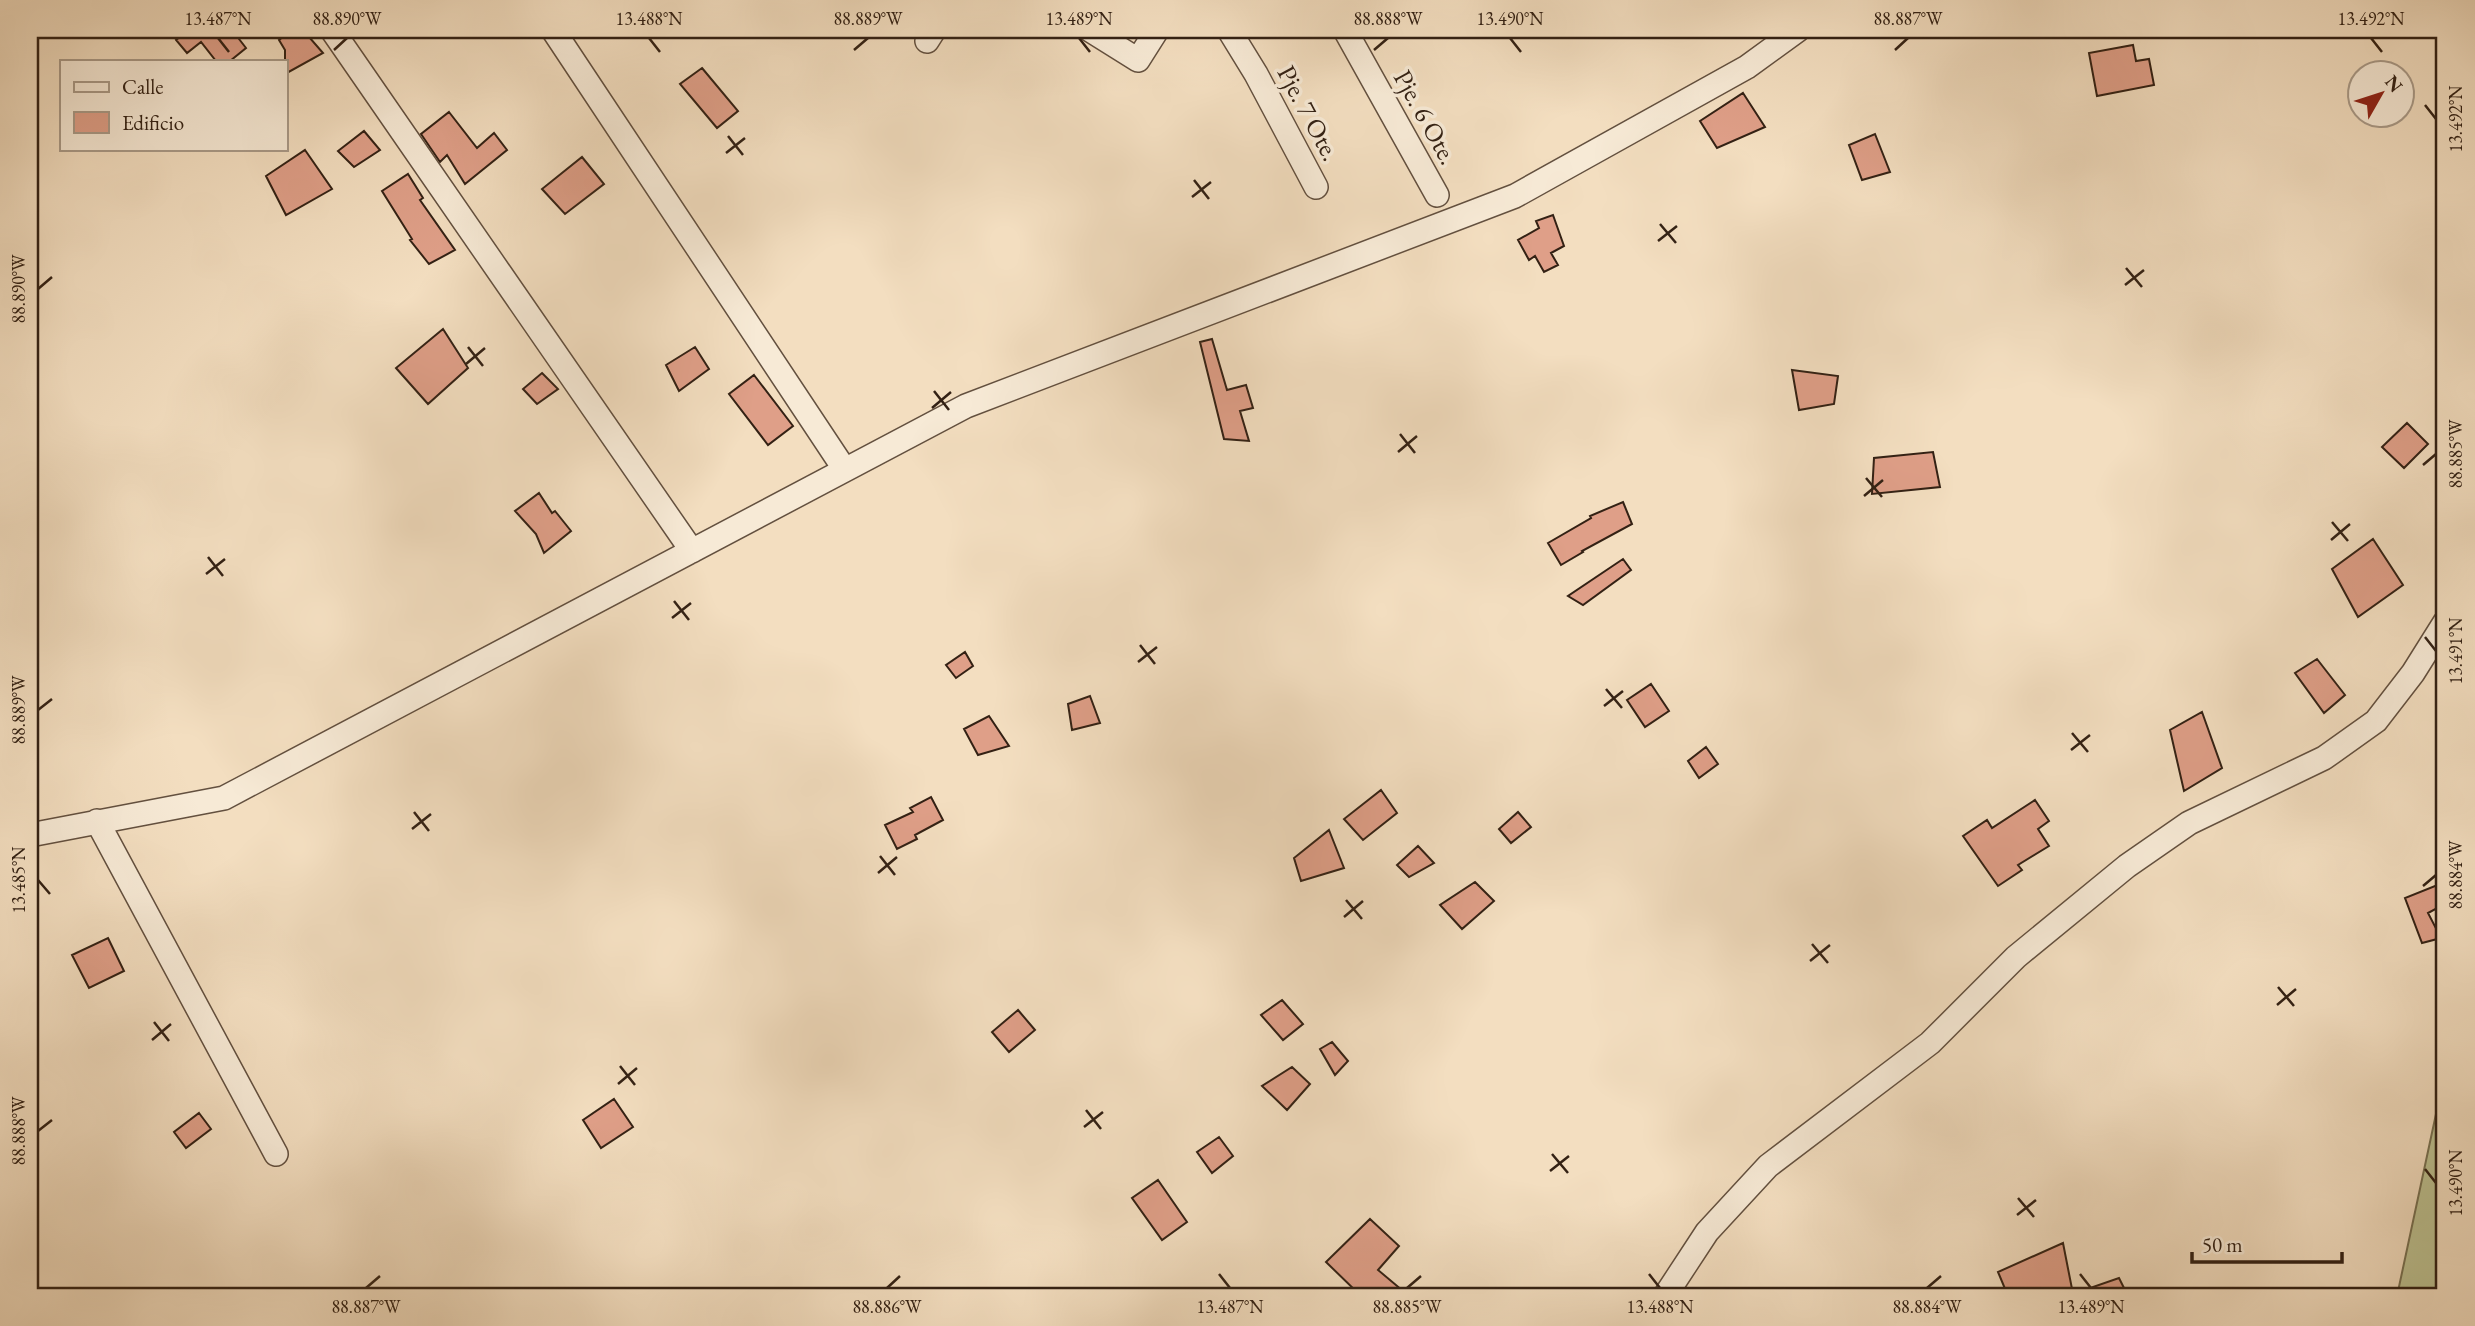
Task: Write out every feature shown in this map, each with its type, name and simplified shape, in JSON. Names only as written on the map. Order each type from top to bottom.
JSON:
[{"type":"street","points":[[332,30],[692,551]]},
{"type":"street","points":[[553,30],[845,470]]},
{"type":"street","points":[[1090,30],[1138,60],[1157,30]]},
{"type":"street","name":"Pje. 7 Ote.","points":[[1229,30],[1317,187]]},
{"type":"street","name":"Pje. 6 Ote.","points":[[1345,30],[1437,195]]},
{"type":"street","points":[[30,835],[224,799],[966,406],[1516,196],[1747,67],[1798,30]]},
{"type":"street","points":[[1665,1296],[1707,1232],[1768,1166],[1930,1043],[2016,957],[2127,866],[2189,823],[2324,758],[2376,721],[2413,673],[2445,622]]},
{"type":"street","points":[[97,821],[276,1154]]},
{"type":"green space","points":[[2445,1072],[2445,1296],[2397,1296]]},
{"type":"building","points":[[189,30],[232,30],[246,48],[231,60],[215,60],[201,42],[187,53],[176,40]]},
{"type":"building","points":[[292,30],[303,30],[323,53],[287,73],[285,50],[279,40]]},
{"type":"building","points":[[2133,45],[2136,61],[2149,59],[2154,85],[2097,96],[2089,53]]},
{"type":"building","points":[[702,68],[738,111],[717,128],[680,84]]},
{"type":"building","points":[[1743,93],[1765,127],[1717,148],[1700,121]]},
{"type":"building","points":[[449,112],[477,148],[494,133],[507,150],[465,184],[447,155],[440,162],[421,134]]},
{"type":"building","points":[[364,131],[380,150],[354,167],[338,151]]},
{"type":"building","points":[[1875,134],[1890,172],[1862,180],[1849,145]]},
{"type":"building","points":[[305,150],[332,189],[286,215],[266,176]]},
{"type":"building","points":[[582,157],[604,184],[565,214],[542,189]]},
{"type":"building","points":[[408,174],[423,198],[420,200],[455,250],[429,264],[410,240],[412,239],[382,191]]},
{"type":"building","points":[[1553,215],[1564,246],[1551,253],[1558,265],[1544,272],[1535,256],[1529,260],[1518,240],[1539,228],[1536,221]]},
{"type":"building","points":[[443,329],[468,368],[428,404],[396,368]]},
{"type":"building","points":[[1212,339],[1227,390],[1246,385],[1253,408],[1240,411],[1249,441],[1224,439],[1200,342]]},
{"type":"building","points":[[695,347],[709,369],[679,391],[666,365]]},
{"type":"building","points":[[1792,370],[1838,376],[1834,404],[1799,410]]},
{"type":"building","points":[[542,373],[558,389],[537,404],[523,389]]},
{"type":"building","points":[[754,375],[793,426],[768,445],[729,394]]},
{"type":"building","points":[[2407,423],[2428,444],[2404,468],[2382,447]]},
{"type":"building","points":[[1933,452],[1940,487],[1872,494],[1874,458]]},
{"type":"building","points":[[539,493],[552,513],[555,511],[571,531],[544,553],[536,534],[515,511]]},
{"type":"building","points":[[1623,502],[1632,524],[1561,565],[1548,543],[1591,518],[1590,516]]},
{"type":"building","points":[[2373,539],[2403,585],[2358,617],[2332,569]]},
{"type":"building","points":[[1623,559],[1631,570],[1583,605],[1568,596]]},
{"type":"building","points":[[965,652],[973,666],[956,678],[946,665]]},
{"type":"building","points":[[2317,659],[2345,695],[2324,713],[2295,673]]},
{"type":"building","points":[[1651,684],[1669,711],[1645,727],[1627,700]]},
{"type":"building","points":[[1090,696],[1100,723],[1072,730],[1068,704]]},
{"type":"building","points":[[2202,712],[2222,768],[2184,791],[2170,730]]},
{"type":"building","points":[[989,716],[1009,746],[978,755],[964,729]]},
{"type":"building","points":[[1706,747],[1718,764],[1699,778],[1688,761]]},
{"type":"building","points":[[1381,790],[1397,813],[1363,840],[1344,819]]},
{"type":"building","points":[[931,797],[943,820],[915,835],[917,839],[897,849],[885,825],[913,812],[910,808]]},
{"type":"building","points":[[2035,800],[2049,821],[2038,829],[2049,846],[2018,865],[2022,870],[1998,886],[1963,836],[1987,820],[1992,828]]},
{"type":"building","points":[[1518,812],[1531,827],[1511,843],[1499,829]]},
{"type":"building","points":[[1329,830],[1344,868],[1301,881],[1294,858]]},
{"type":"building","points":[[1418,846],[1434,863],[1409,877],[1397,865]]},
{"type":"building","points":[[1475,882],[1494,901],[1462,929],[1440,905]]},
{"type":"building","points":[[2445,882],[2445,904],[2428,913],[2441,938],[2422,943],[2405,898]]},
{"type":"building","points":[[108,938],[124,971],[89,988],[72,955]]},
{"type":"building","points":[[1282,1000],[1303,1024],[1283,1040],[1261,1015]]},
{"type":"building","points":[[1018,1010],[1035,1030],[1009,1052],[992,1032]]},
{"type":"building","points":[[1332,1042],[1348,1061],[1335,1075],[1320,1049]]},
{"type":"building","points":[[1292,1067],[1310,1084],[1287,1110],[1262,1086]]},
{"type":"building","points":[[614,1099],[633,1127],[601,1148],[583,1120]]},
{"type":"building","points":[[199,1113],[211,1129],[186,1148],[174,1132]]},
{"type":"building","points":[[1219,1137],[1233,1156],[1212,1173],[1197,1152]]},
{"type":"building","points":[[1158,1180],[1187,1222],[1162,1240],[1132,1198]]},
{"type":"building","points":[[1370,1219],[1399,1246],[1378,1270],[1409,1296],[1361,1296],[1326,1262]]},
{"type":"building","points":[[2063,1243],[2073,1294],[2119,1278],[2128,1296],[2008,1296],[1998,1272]]}]
